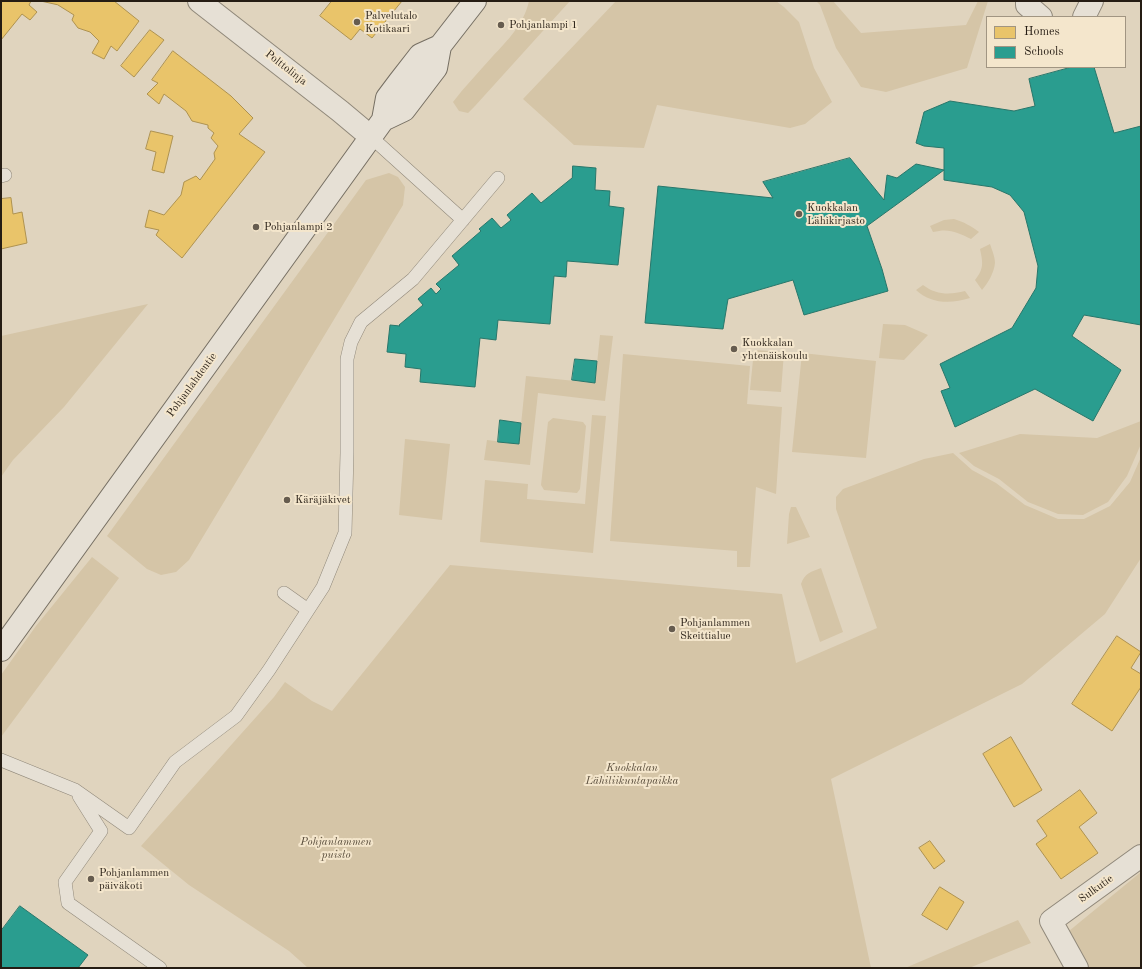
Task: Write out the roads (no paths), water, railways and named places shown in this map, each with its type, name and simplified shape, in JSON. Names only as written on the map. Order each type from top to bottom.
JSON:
[{"type":"main road","name":"Polttolinja","points":[[199,1],[371,137]]},
{"type":"main road","name":"Pohjanlahdentie","points":[[1,650],[383,120],[387,98],[403,76],[420,55],[440,46],[475,1]]},
{"type":"main road","points":[[1027,1],[1027,5],[1040,16]]},
{"type":"main road","points":[[1084,16],[1092,1]]},
{"type":"main road","name":"Sulkutie","points":[[1077,968],[1051,921],[1141,856]]},
{"type":"lane","points":[[371,137],[463,220]]},
{"type":"lane","points":[[1,760],[75,790],[129,828],[174,762],[236,716],[269,670],[323,587],[344,533],[347,453],[347,359],[351,342],[361,322],[413,279],[498,178]]},
{"type":"lane","points":[[284,593],[308,610]]},
{"type":"lane","points":[[75,790],[102,831],[66,882],[68,904],[160,968]]},
{"type":"place","name":"Palvelutalo Kotikaari","points":[[357,22]]},
{"type":"place","name":"Pohjanlampi 1","points":[[501,25]]},
{"type":"place","name":"Kuokkalan Lähikirjasto","points":[[799,214]]},
{"type":"place","name":"Pohjanlampi 2","points":[[256,227]]},
{"type":"place","name":"Kuokkalan yhtenäiskoulu","points":[[734,349]]},
{"type":"place","name":"Käräjäkivet","points":[[287,500]]},
{"type":"place","name":"Pohjanlammen Skeittialue","points":[[672,629]]},
{"type":"place","name":"Pohjanlammen päiväkoti","points":[[91,879]]},
{"type":"park label","name":"Kuokkalan Lähiliikuntapaikka","points":[[632,774]]},
{"type":"park label","name":"Pohjanlammen puisto","points":[[336,848]]}]
